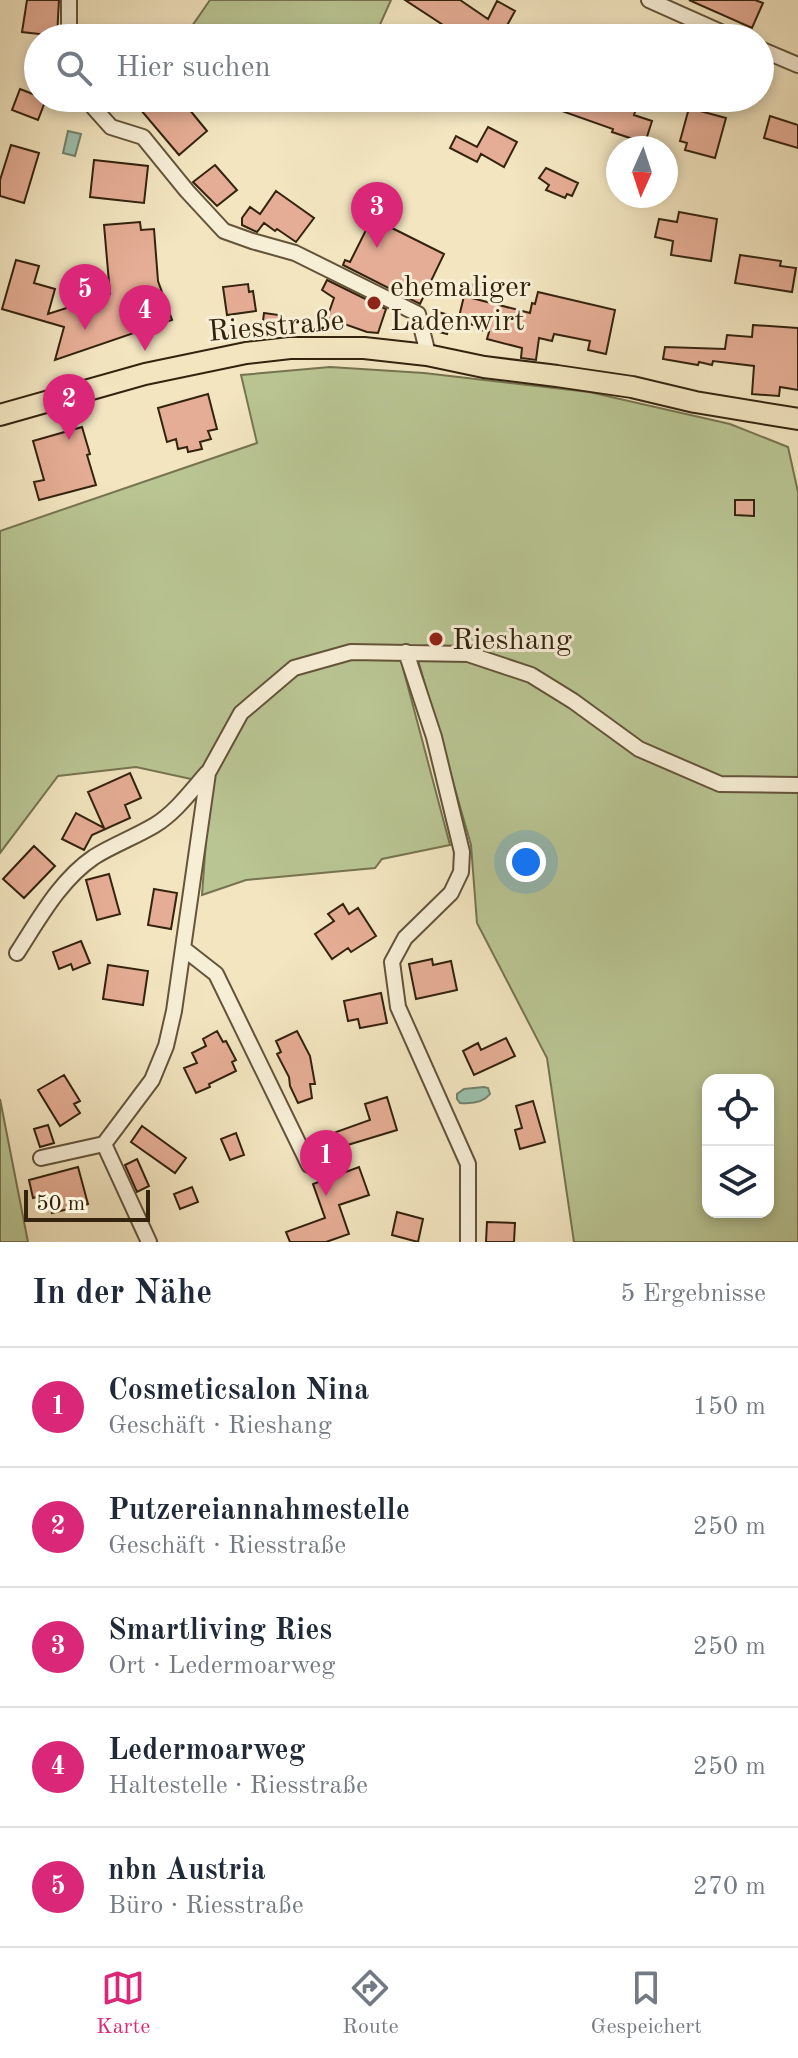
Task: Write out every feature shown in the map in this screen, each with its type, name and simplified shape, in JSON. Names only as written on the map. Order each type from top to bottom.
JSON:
[{"type":"main road","name":"Riesstraße","points":[[0,415],[145,374],[246,353],[290,348],[364,348],[632,387],[695,402],[798,419]]},
{"type":"street","points":[[69,0],[69,24]]},
{"type":"street","points":[[649,0],[703,24]]},
{"type":"street","points":[[774,55],[798,65]]},
{"type":"street","points":[[98,112],[111,127],[143,137],[224,231],[295,253],[418,314],[427,355]]},
{"type":"street","points":[[17,953],[50,902],[93,858],[156,824],[173,811],[208,773],[241,713],[294,668],[351,652],[468,654],[531,675],[639,749],[720,784],[798,785]]},
{"type":"street","points":[[406,652],[434,737],[462,852],[461,872],[451,893],[405,938],[392,962],[398,1007],[468,1164],[468,1242]]},
{"type":"street","points":[[41,1158],[104,1144],[152,1080],[172,1023],[208,773]]},
{"type":"street","points":[[184,949],[216,974],[309,1165]]},
{"type":"street","points":[[104,1144],[149,1242]]},
{"type":"shaded area","points":[[210,0],[391,0],[380,24],[193,24]]},
{"type":"shaded area","points":[[68,131],[81,134],[75,156],[63,153]]},
{"type":"shaded area","points":[[462,282],[490,289],[488,298],[461,292]]},
{"type":"shaded area","points":[[330,367],[424,373],[589,392],[730,424],[788,447],[798,492],[798,1242],[574,1242],[547,1058],[477,923],[471,845],[418,660],[403,668],[450,845],[382,859],[375,868],[246,880],[202,895],[206,841],[205,782],[136,767],[58,776],[0,853],[0,531],[257,443],[241,375]]},
{"type":"shaded area","points":[[484,1087],[490,1094],[480,1101],[460,1103],[457,1099],[457,1094],[464,1089]]},
{"type":"shaded area","points":[[0,1099],[28,1242],[0,1242]]},
{"type":"building","points":[[27,0],[59,0],[58,24],[24,24],[22,32]]},
{"type":"building","points":[[405,0],[460,0],[488,19],[497,1],[515,11],[508,24],[442,24]]},
{"type":"building","points":[[689,0],[755,0],[763,3],[754,24],[743,24]]},
{"type":"building","points":[[20,89],[24,91],[24,112],[41,112],[38,120],[12,110]]},
{"type":"building","points":[[143,112],[191,112],[207,131],[179,155]]},
{"type":"building","points":[[565,112],[635,112],[634,115],[652,121],[647,136],[624,136],[612,132],[613,129]]},
{"type":"building","points":[[688,112],[704,112],[726,118],[715,158],[685,150],[687,143],[680,141]]},
{"type":"building","points":[[770,116],[798,125],[798,148],[764,138]]},
{"type":"building","points":[[488,127],[517,142],[504,167],[481,154],[477,162],[450,148],[456,136],[477,147]]},
{"type":"building","points":[[11,145],[39,153],[24,203],[0,196],[0,180]]},
{"type":"building","points":[[94,160],[148,166],[144,203],[90,197]]},
{"type":"building","points":[[215,165],[237,190],[217,206],[193,182]]},
{"type":"building","points":[[546,168],[578,183],[572,196],[567,194],[565,198],[546,190],[549,185],[539,178]]},
{"type":"building","points":[[276,191],[314,218],[296,242],[264,223],[257,232],[242,225],[242,218],[250,207],[260,214]]},
{"type":"building","points":[[679,212],[717,219],[711,261],[671,255],[673,241],[655,237],[659,219],[677,222]]},
{"type":"building","points":[[372,218],[444,254],[420,304],[343,265],[345,260],[350,262]]},
{"type":"building","points":[[140,222],[141,230],[154,229],[158,281],[172,320],[55,360],[64,327],[2,309],[16,260],[39,266],[34,283],[55,289],[48,314],[110,294],[104,225]]},
{"type":"building","points":[[740,255],[781,261],[780,266],[796,268],[792,292],[735,283]]},
{"type":"building","points":[[327,280],[386,309],[378,333],[327,318],[334,298],[322,290]]},
{"type":"building","points":[[248,284],[249,292],[253,291],[256,311],[227,315],[223,287]]},
{"type":"building","points":[[538,292],[615,310],[606,354],[588,350],[590,341],[554,334],[552,341],[539,338],[536,360],[521,358],[522,348],[487,339],[489,332],[481,330],[481,327],[458,321],[464,296],[530,313]]},
{"type":"building","points":[[438,312],[453,316],[447,334],[432,330]]},
{"type":"building","points":[[264,313],[279,315],[278,331],[262,329]]},
{"type":"building","points":[[753,325],[798,328],[798,390],[780,387],[779,396],[752,394],[754,366],[713,361],[712,365],[699,362],[698,365],[663,359],[665,347],[725,349],[727,335],[752,337]]},
{"type":"building","points":[[208,394],[217,429],[208,431],[211,439],[200,442],[202,449],[188,452],[187,447],[178,449],[176,439],[167,442],[158,408]]},
{"type":"building","points":[[82,427],[96,485],[39,500],[34,482],[44,480],[33,441]]},
{"type":"building","points":[[735,500],[754,500],[754,516],[735,515]]},
{"type":"building","points":[[130,773],[141,798],[125,805],[130,818],[92,835],[84,850],[62,839],[76,813],[104,828],[88,792]]},
{"type":"building","points":[[34,846],[55,866],[24,898],[3,879]]},
{"type":"building","points":[[109,874],[120,914],[97,920],[86,880]]},
{"type":"building","points":[[154,889],[177,893],[171,929],[148,925]]},
{"type":"building","points":[[343,904],[349,914],[358,908],[376,936],[351,952],[348,948],[332,959],[315,934],[334,921],[328,914]]},
{"type":"building","points":[[81,941],[90,963],[73,970],[71,964],[59,969],[53,952]]},
{"type":"building","points":[[432,959],[433,965],[451,961],[457,990],[416,999],[409,964]]},
{"type":"building","points":[[108,965],[148,971],[143,1005],[103,999]]},
{"type":"building","points":[[381,993],[387,1023],[360,1028],[358,1019],[348,1021],[344,1001]]},
{"type":"building","points":[[217,1031],[236,1060],[232,1062],[236,1071],[196,1093],[184,1068],[197,1063],[192,1053],[206,1046],[203,1039]]},
{"type":"building","points":[[297,1031],[310,1056],[315,1084],[310,1084],[312,1098],[298,1103],[277,1054],[281,1052],[276,1041]]},
{"type":"building","points":[[506,1038],[515,1056],[474,1075],[463,1051],[478,1043],[481,1050]]},
{"type":"building","points":[[64,1075],[80,1101],[74,1104],[80,1113],[60,1126],[38,1090]]},
{"type":"building","points":[[387,1097],[397,1130],[341,1147],[336,1132],[370,1120],[365,1104]]},
{"type":"building","points":[[533,1101],[545,1142],[520,1149],[515,1130],[522,1128],[516,1106]]},
{"type":"building","points":[[48,1125],[54,1143],[40,1147],[34,1129]]},
{"type":"building","points":[[142,1126],[186,1158],[175,1173],[131,1142]]},
{"type":"building","points":[[236,1133],[244,1155],[230,1160],[221,1139]]},
{"type":"building","points":[[137,1159],[149,1186],[137,1192],[125,1165]]},
{"type":"building","points":[[78,1167],[88,1204],[52,1213],[47,1194],[33,1198],[29,1180]]},
{"type":"building","points":[[359,1167],[369,1195],[339,1205],[349,1234],[326,1242],[290,1242],[286,1232],[325,1218],[313,1184]]},
{"type":"building","points":[[192,1187],[198,1202],[180,1209],[174,1194]]},
{"type":"building","points":[[397,1212],[423,1219],[418,1242],[392,1235]]},
{"type":"building","points":[[487,1222],[515,1223],[514,1242],[486,1242]]},
{"type":"place","name":"Smartliving Ries","points":[[377,248]]},
{"type":"place","name":"ehemaliger Ladenwirt","points":[[374,303]]},
{"type":"place","name":"nbn Austria","points":[[85,330]]},
{"type":"place","name":"Ledermoarweg","points":[[145,351]]},
{"type":"place","name":"Putzereiannahmestelle","points":[[69,440]]},
{"type":"place","name":"Rieshang","points":[[436,639]]},
{"type":"place","name":"Cosmeticsalon Nina","points":[[326,1196]]}]
